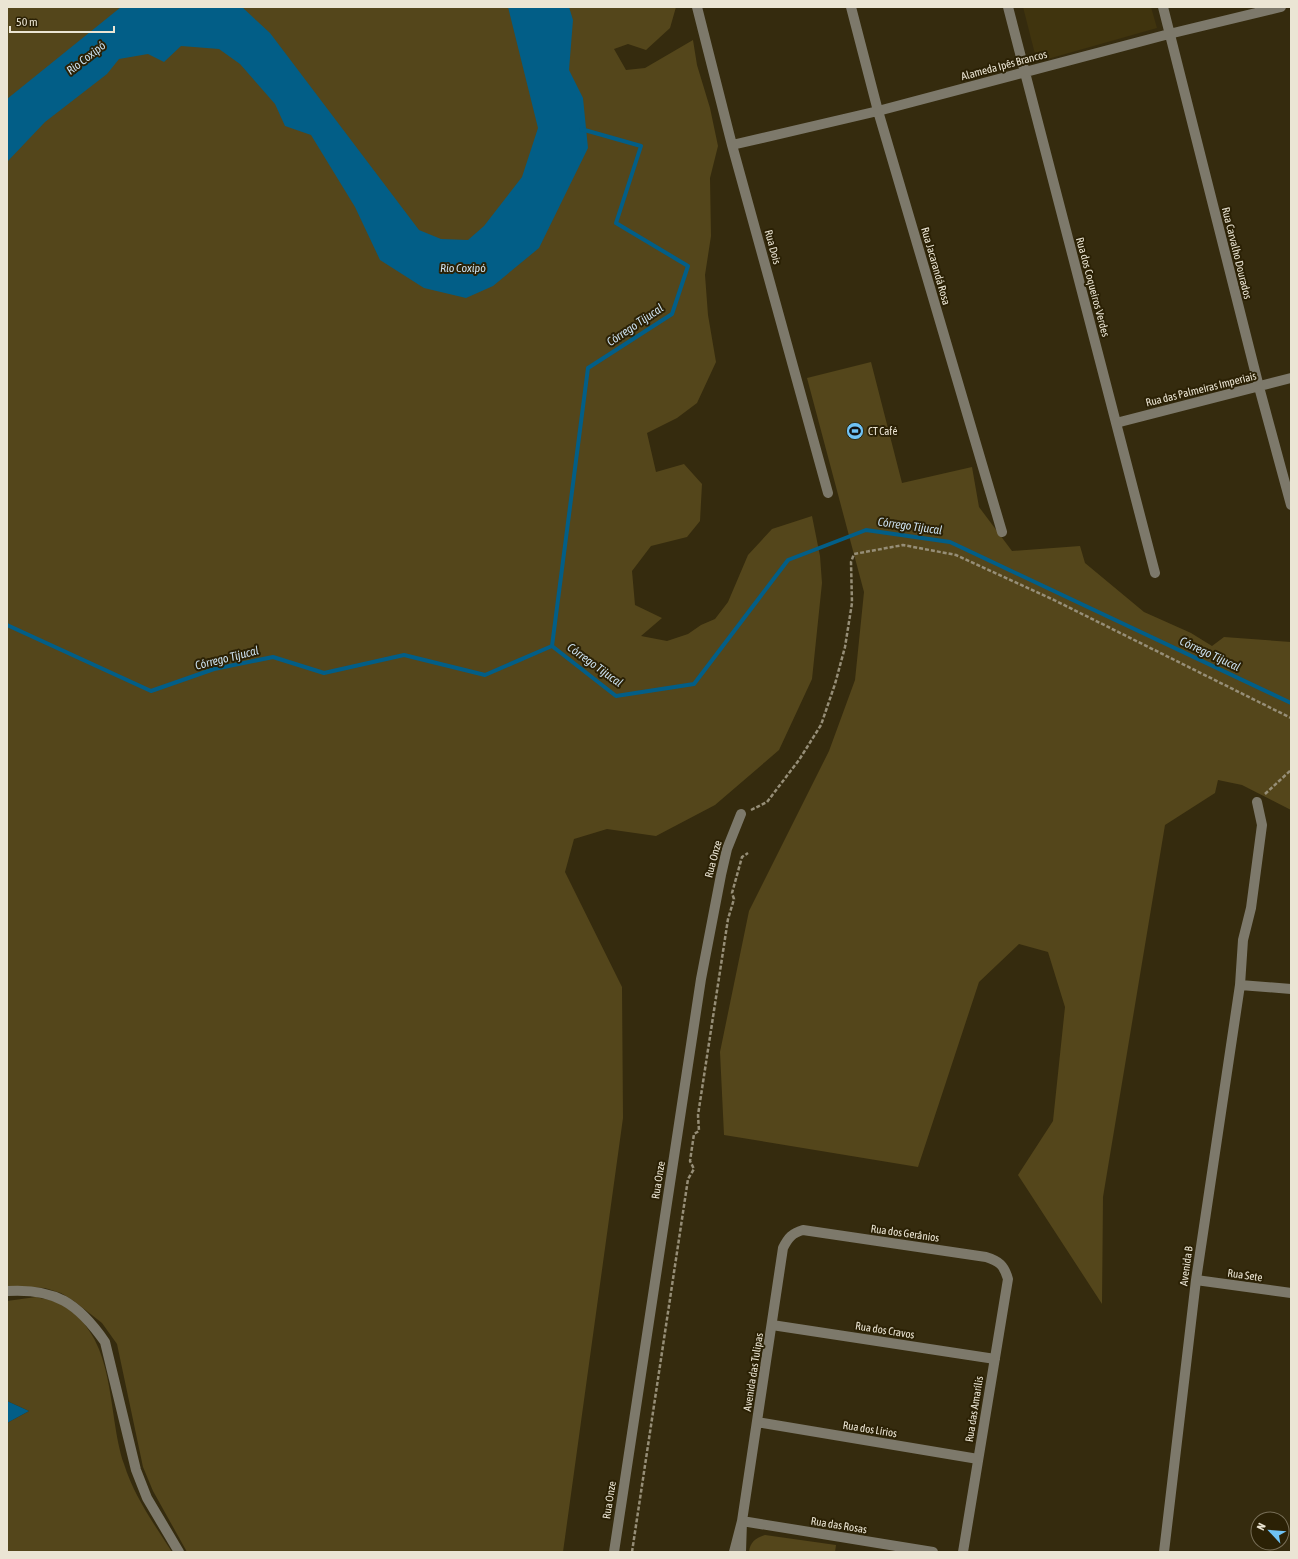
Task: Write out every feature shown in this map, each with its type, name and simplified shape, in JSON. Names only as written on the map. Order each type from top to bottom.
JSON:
[{"type":"street","name":"Rua Dois","points":[[697,7],[732,145],[828,493]]},
{"type":"street","name":"Rua Jacarandá Rosa","points":[[851,7],[878,111],[1002,532]]},
{"type":"street","name":"Rua dos Coqueiros Verdes","points":[[1008,7],[1154,573]]},
{"type":"street","name":"Rua Carvalho Dourados","points":[[1163,7],[1259,387],[1291,505]]},
{"type":"street","name":"Alameda Ipês Brancos","points":[[732,145],[878,111],[1169,34],[1281,7]]},
{"type":"street","name":"Rua das Palmeiras Imperiais","points":[[1116,423],[1291,378]]},
{"type":"street","name":"Avenida B","points":[[1164,1552],[1196,1280],[1240,984],[1243,940],[1251,908],[1262,825],[1257,802]]},
{"type":"street","name":"Rua Onze","points":[[614,1552],[701,979],[720,875],[727,849],[741,814]]},
{"type":"street","points":[[1240,984],[1291,989]]},
{"type":"street","name":"Rua dos Gerânios","points":[[796,1232],[802,1230],[986,1257],[1001,1263],[1005,1270]]},
{"type":"street","name":"Avenida das Tulipas","points":[[734,1552],[742,1521],[783,1248],[790,1236],[796,1232]]},
{"type":"street","name":"Rua das Amarílis","points":[[963,1552],[1008,1279],[1005,1270]]},
{"type":"street","name":"Rua Sete","points":[[1196,1280],[1291,1293]]},
{"type":"street","points":[[7,1291],[46,1293],[62,1299],[91,1324],[105,1342],[136,1470],[146,1498],[179,1552]]},
{"type":"street","name":"Rua dos Cravos","points":[[772,1325],[995,1359]]},
{"type":"street","name":"Rua dos Lírios","points":[[757,1422],[978,1459]]},
{"type":"street","name":"Avenida das Tulipas","points":[[742,1521],[742,1552]]},
{"type":"street","name":"Rua das Rosas","points":[[742,1521],[933,1552]]},
{"type":"path","points":[[741,814],[767,802],[799,760],[821,725],[835,684],[845,647],[852,604],[851,562],[854,554],[903,546],[956,555],[1061,604],[1291,718]]},
{"type":"path","points":[[1257,802],[1291,770]]},
{"type":"path","points":[[632,1552],[688,1179],[694,1169],[690,1161],[694,1134],[699,1131],[698,1115],[728,919],[734,899],[732,893],[742,857],[748,853]]},
{"type":"shaded area","points":[[7,7],[676,7],[670,28],[646,50],[628,44],[614,49],[626,70],[645,68],[693,40],[697,65],[710,108],[718,146],[710,178],[711,236],[705,275],[708,315],[716,362],[697,403],[677,418],[647,433],[656,472],[684,464],[702,484],[700,521],[687,537],[651,546],[632,571],[635,605],[662,618],[641,636],[667,641],[688,634],[701,625],[715,619],[728,602],[748,555],[772,529],[812,516],[820,556],[822,583],[812,679],[779,750],[715,805],[656,836],[607,829],[574,839],[565,872],[622,987],[623,1118],[563,1552],[187,1552],[153,1491],[143,1467],[117,1344],[102,1323],[74,1301],[61,1293],[45,1288],[7,1286]]},
{"type":"shaded area","points":[[1023,7],[1151,7],[1157,28],[1037,62]]},
{"type":"shaded area","points":[[871,362],[902,483],[972,467],[979,507],[1012,551],[1080,546],[1085,563],[1144,612],[1191,633],[1212,646],[1224,637],[1291,642],[1291,810],[1242,785],[1218,780],[1215,793],[1165,825],[1103,1197],[1102,1304],[1018,1175],[1053,1121],[1065,1007],[1048,952],[1019,944],[979,982],[918,1167],[724,1135],[720,1052],[749,911],[829,751],[855,680],[864,592],[807,378]]},
{"type":"shaded area","points":[[36,1297],[60,1304],[79,1318],[92,1335],[101,1354],[107,1376],[118,1443],[128,1476],[145,1510],[172,1552],[7,1552],[7,1423],[29,1411],[7,1401],[7,1301]]},
{"type":"shaded area","points":[[765,1535],[836,1545],[835,1552],[749,1552],[754,1541]]},
{"type":"water","name":"Rio Coxipó","points":[[121,7],[242,7],[270,33],[419,230],[441,239],[468,240],[484,226],[522,177],[538,128],[508,7],[569,7],[573,20],[569,70],[583,98],[588,148],[539,248],[493,286],[466,298],[424,288],[380,260],[355,207],[311,135],[285,126],[275,104],[240,64],[219,49],[181,46],[164,62],[148,54],[119,59],[107,74],[45,122],[7,162],[7,99]]},
{"type":"water","points":[[7,1401],[29,1411],[7,1423]]},
{"type":"waterway","name":"Córrego Tijucal","points":[[552,646],[588,368],[672,314],[688,266],[616,223],[641,146],[581,129]]},
{"type":"waterway","name":"Córrego Tijucal","points":[[7,625],[151,691],[214,669],[273,657],[324,673],[404,655],[485,675],[552,646],[616,696],[694,684],[788,560],[866,530],[950,542],[1291,703]]},
{"type":"place","name":"CT Café","points":[[855,431]]}]
